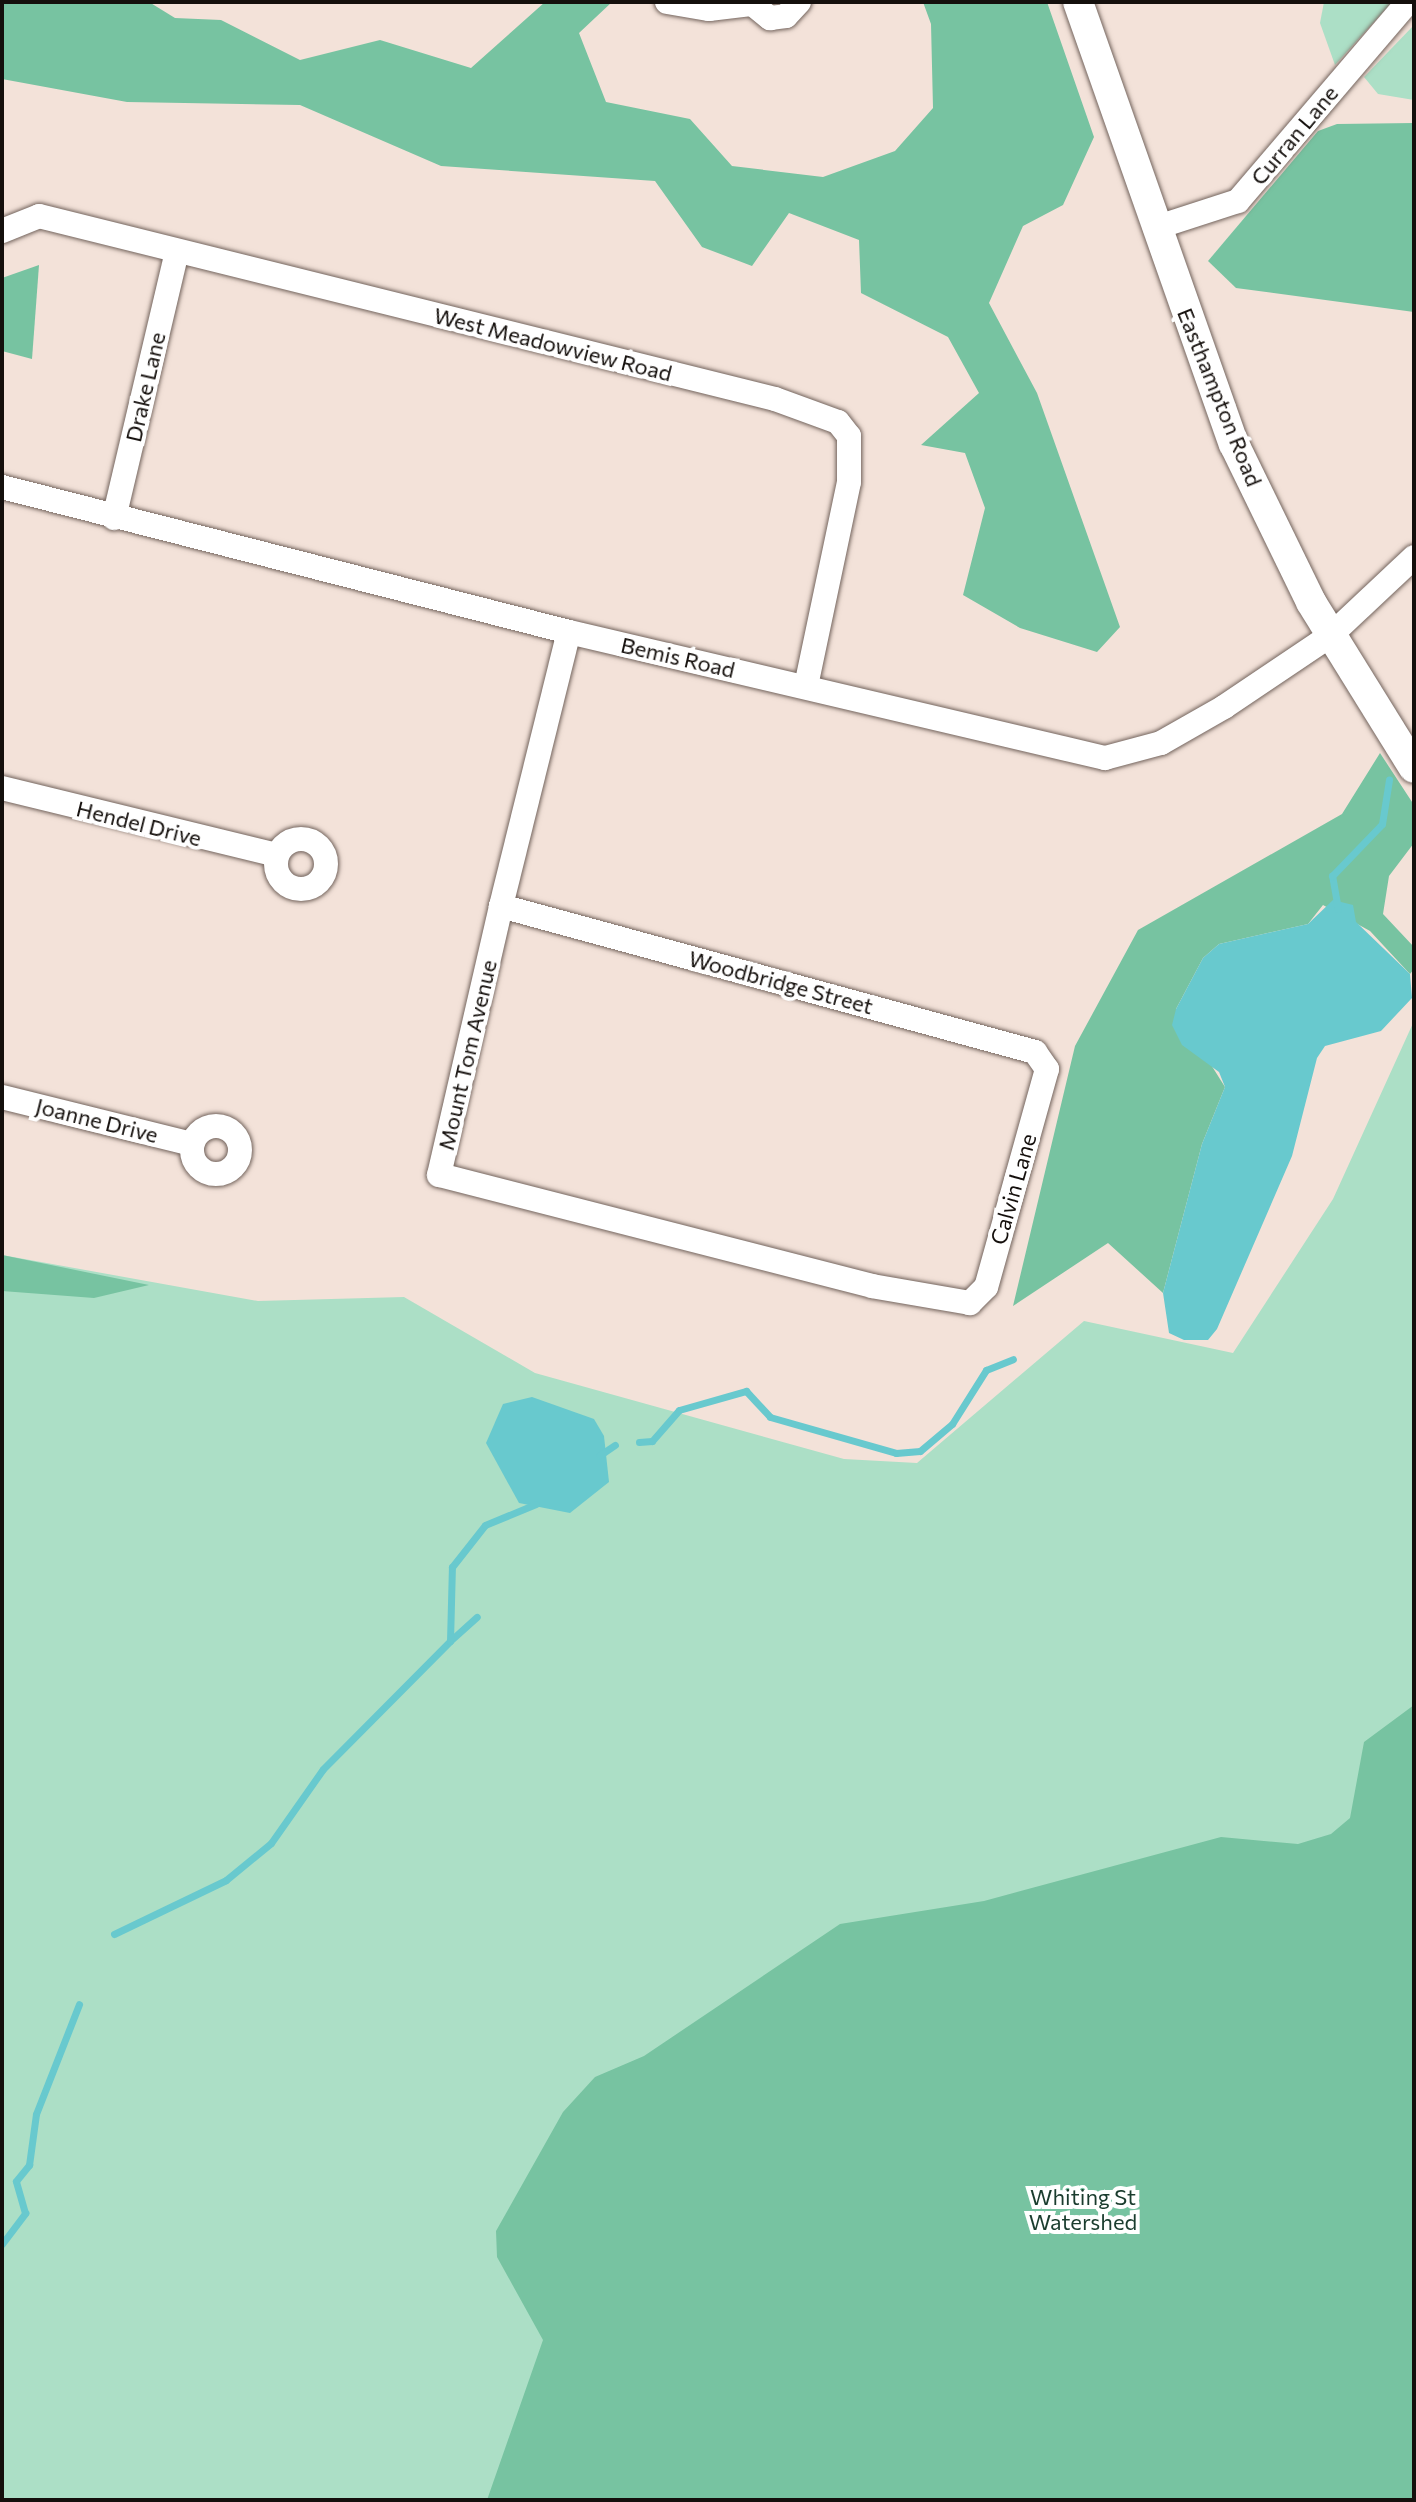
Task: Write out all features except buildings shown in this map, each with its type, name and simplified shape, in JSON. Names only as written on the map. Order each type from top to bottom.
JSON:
[{"type":"main road","name":"Easthampton Road","points":[[1078,2],[1155,228],[1234,444],[1331,635],[1414,768]]},
{"type":"street","points":[[667,2],[709,9],[750,3],[778,18],[799,2]]},
{"type":"street","name":"Curran Lane","points":[[1155,228],[1238,201],[1408,2]]},
{"type":"street","name":"West Meadowview Road","points":[[2,231],[39,216],[176,256],[775,399],[838,422],[849,436],[849,482],[806,686]]},
{"type":"street","name":"Drake Lane","points":[[114,518],[176,256]]},
{"type":"street","name":"Bemis Road","points":[[4,494],[114,518],[569,632],[1105,758],[1161,743],[1331,635],[1414,557]]},
{"type":"street","name":"Mount Tom Avenue","points":[[569,632],[439,1175],[872,1286],[972,1301]]},
{"type":"street","name":"Hendel Drive","points":[[2,788],[277,855]]},
{"type":"street","name":"Woodbridge Street","points":[[501,906],[1035,1052],[1046,1073]]},
{"type":"street","name":"Calvin Lane","points":[[972,1301],[986,1287],[1046,1073]]},
{"type":"street","name":"Joanne Drive","points":[[2,1097],[192,1144]]},
{"type":"green space","points":[[2,2],[149,2],[175,18],[221,20],[300,60],[380,40],[471,68],[545,2],[612,2],[579,33],[606,102],[690,119],[732,166],[823,177],[895,151],[933,108],[931,24],[923,2],[1047,2],[1094,137],[1063,205],[1023,226],[989,303],[1037,393],[1120,627],[1097,652],[1020,628],[963,595],[985,508],[965,453],[921,445],[979,393],[948,337],[861,293],[859,240],[789,213],[752,266],[702,247],[655,181],[441,166],[300,105],[127,102],[2,79]]},
{"type":"green space","points":[[1324,2],[1392,2],[1335,65],[1320,23]]},
{"type":"green space","points":[[1414,25],[1414,100],[1378,94],[1364,77]]},
{"type":"green space","points":[[1414,123],[1414,312],[1236,288],[1208,261],[1318,131],[1337,124]]},
{"type":"green space","points":[[39,265],[32,359],[2,351],[2,278]]},
{"type":"green space","points":[[1380,753],[1414,805],[1414,843],[1389,876],[1383,914],[1414,947],[1414,969],[1410,974],[1370,931],[1323,905],[1308,924],[1219,944],[1203,958],[1176,1009],[1225,1087],[1202,1144],[1163,1293],[1108,1243],[1013,1306],[1075,1046],[1138,930],[1342,814]]},
{"type":"green space","points":[[1414,1021],[1414,2500],[2,2500],[2,1255],[258,1301],[404,1297],[535,1373],[844,1459],[917,1463],[1084,1321],[1233,1353],[1333,1199]]},
{"type":"green space","points":[[2,1255],[149,1285],[94,1298],[2,1291]]},
{"type":"green space","name":"Whiting St Watershed","points":[[1414,1705],[1414,2500],[487,2500],[543,2340],[497,2257],[496,2231],[563,2112],[595,2077],[644,2056],[840,1924],[984,1901],[1221,1837],[1298,1844],[1331,1834],[1350,1818],[1364,1742]]},
{"type":"water","points":[[1333,900],[1353,905],[1356,922],[1410,974],[1412,998],[1381,1031],[1325,1046],[1317,1058],[1292,1156],[1217,1329],[1208,1340],[1184,1340],[1169,1333],[1163,1293],[1202,1144],[1225,1087],[1219,1072],[1182,1045],[1172,1025],[1176,1009],[1203,958],[1219,944],[1308,924]]},
{"type":"water","points":[[532,1397],[594,1419],[604,1436],[609,1482],[570,1513],[519,1503],[486,1443],[503,1404]]},
{"type":"waterway","points":[[1338,909],[1332,876],[1382,824],[1389,780]]},
{"type":"waterway","points":[[639,1442],[652,1441],[679,1410],[746,1391],[770,1417],[896,1453],[920,1451],[952,1424],[986,1370],[1013,1359]]},
{"type":"waterway","points":[[600,1455],[615,1445]]},
{"type":"waterway","points":[[114,1934],[226,1880],[271,1843],[323,1769],[450,1641],[452,1567],[485,1525],[536,1504]]},
{"type":"waterway","points":[[450,1641],[477,1617]]},
{"type":"waterway","points":[[2,2244],[25,2213],[16,2181],[29,2165],[36,2114],[79,2004]]}]
